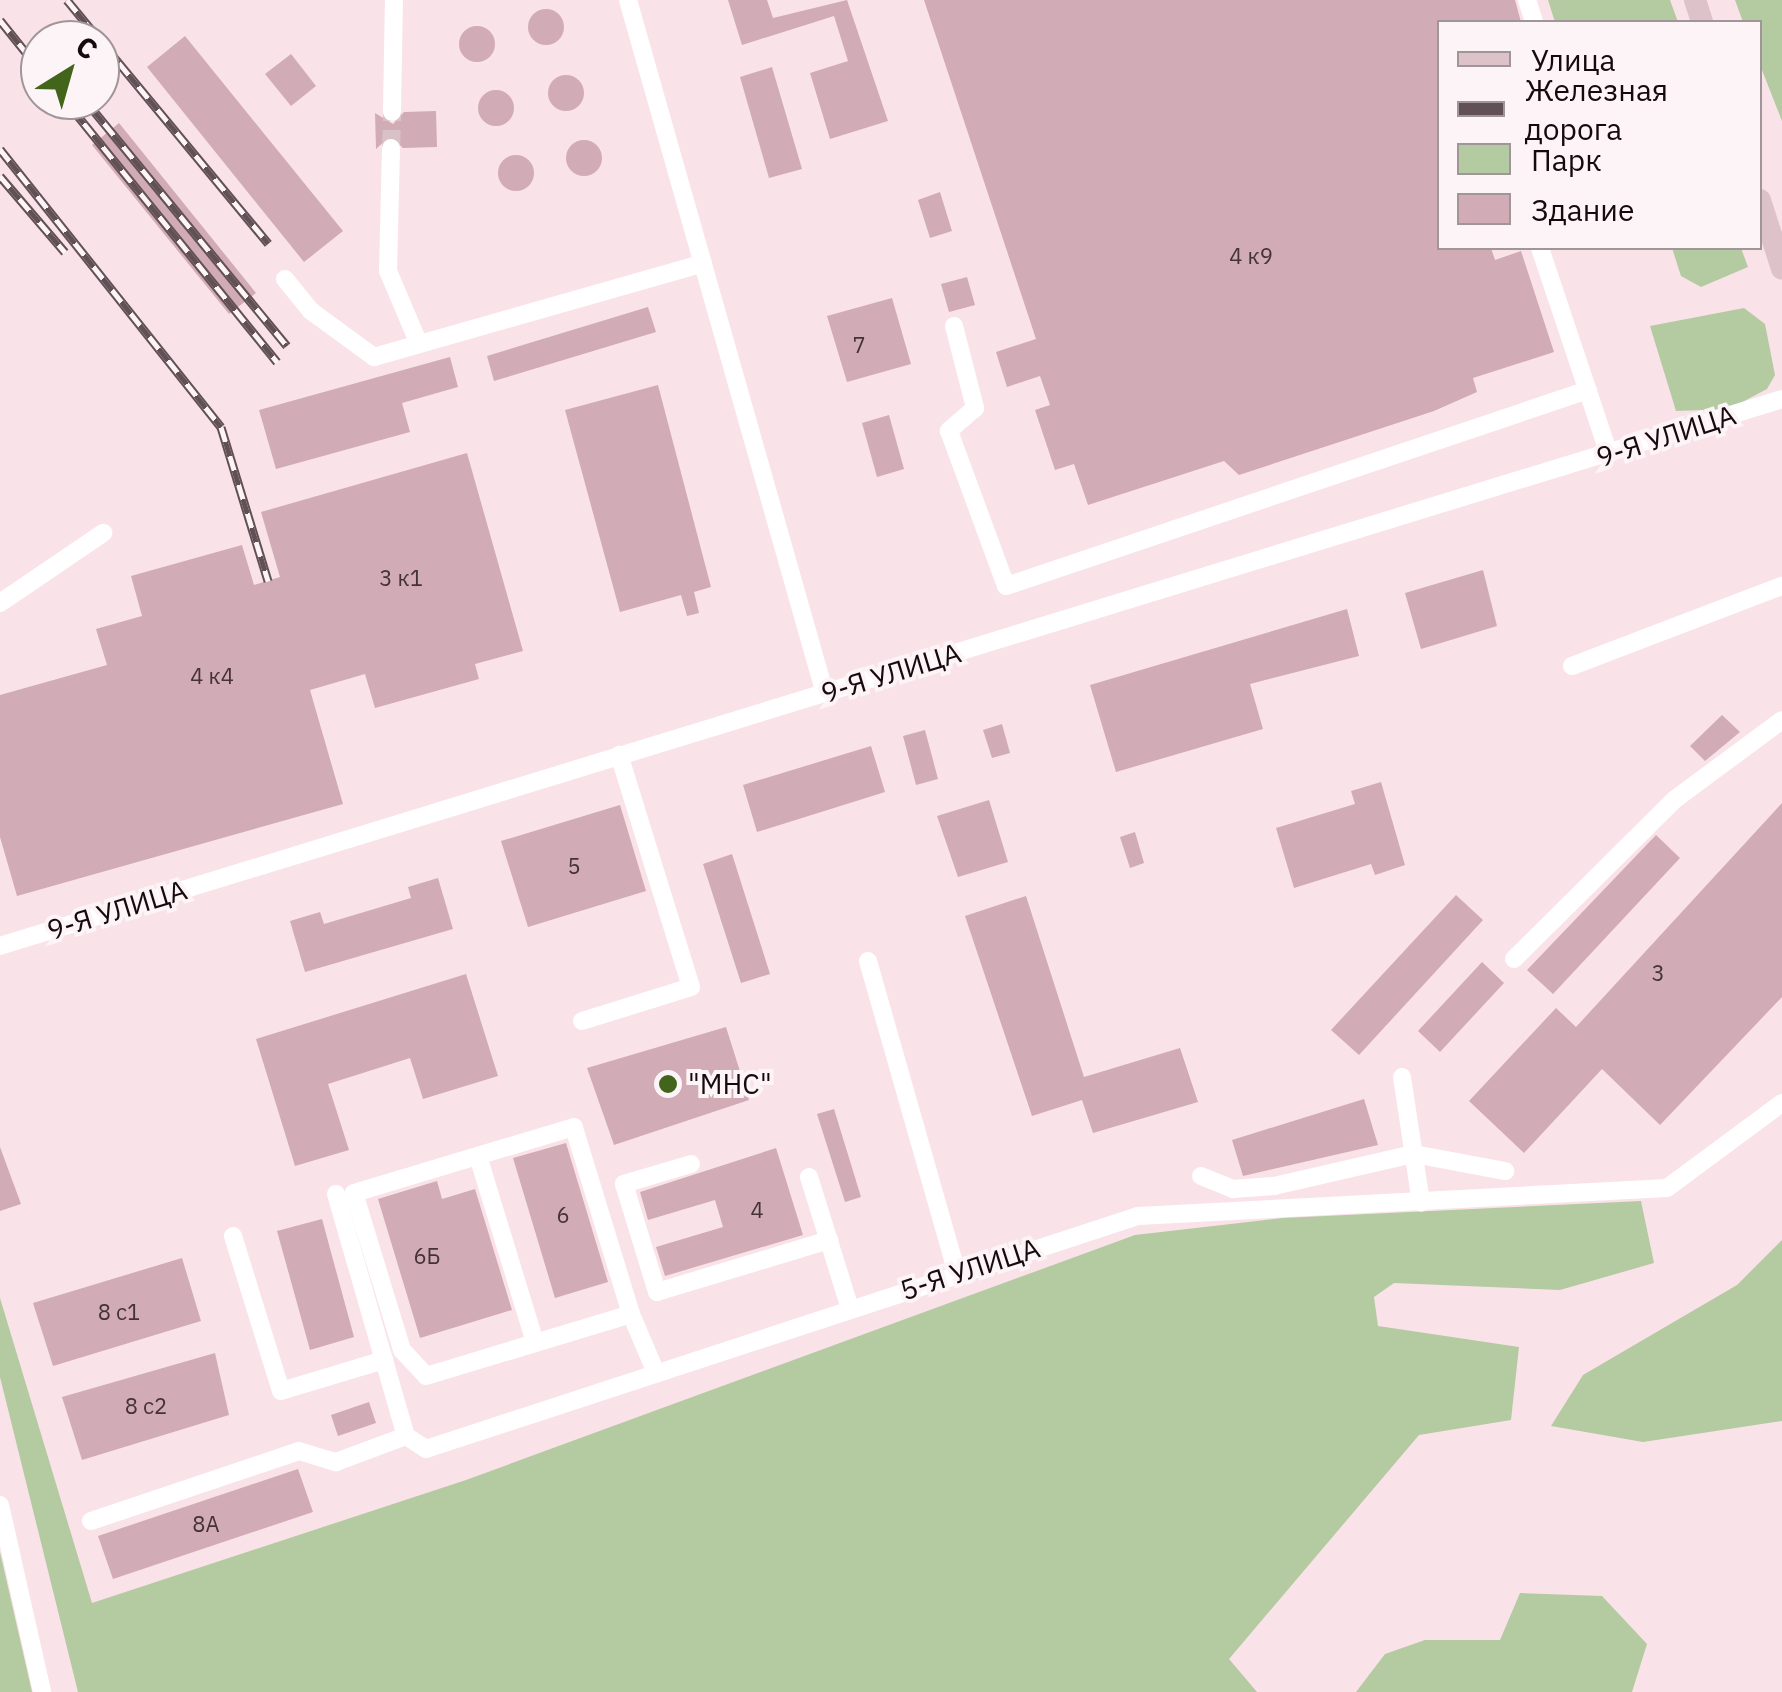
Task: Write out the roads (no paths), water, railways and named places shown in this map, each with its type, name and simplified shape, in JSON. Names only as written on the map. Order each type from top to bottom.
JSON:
[{"type":"main road","points":[[1762,204],[1777,236],[1782,269]]},
{"type":"street","points":[[392,112],[394,0]]},
{"type":"street","points":[[628,0],[825,694]]},
{"type":"street","points":[[391,148],[388,270],[420,344]]},
{"type":"street","points":[[1541,250],[1609,454]]},
{"type":"street","points":[[285,279],[374,356],[703,263]]},
{"type":"street","points":[[954,326],[974,408],[949,431],[1006,586],[1588,390]]},
{"type":"street","name":"9-Я УЛИЦА","points":[[0,946],[1782,399]]},
{"type":"street","points":[[0,603],[103,534]]},
{"type":"street","points":[[1572,666],[1782,586]]},
{"type":"street","points":[[1514,959],[1674,800],[1782,720]]},
{"type":"street","points":[[582,1021],[691,988],[619,755]]},
{"type":"street","points":[[868,961],[957,1274]]},
{"type":"street","points":[[1402,1077],[1422,1202]]},
{"type":"street","name":"5-Я УЛИЦА","points":[[406,1436],[426,1450],[1138,1216],[1667,1188],[1782,1103]]},
{"type":"street","points":[[631,1314],[426,1376],[396,1333],[354,1193],[574,1126],[631,1314],[656,1373]]},
{"type":"street","points":[[1201,1176],[1233,1189],[1274,1186],[1414,1154],[1505,1171]]},
{"type":"street","points":[[478,1156],[535,1343]]},
{"type":"street","points":[[691,1164],[624,1184],[657,1292],[829,1240]]},
{"type":"street","points":[[809,1177],[850,1309]]},
{"type":"street","points":[[91,1520],[299,1451],[336,1462],[406,1436],[336,1194]]},
{"type":"street","points":[[233,1236],[281,1392],[384,1360]]},
{"type":"street","points":[[0,1505],[42,1692]]},
{"type":"tunnel","points":[[391,148],[392,112]]},
{"type":"railway","points":[[67,0],[84,20]]},
{"type":"railway","points":[[0,20],[20,45]]},
{"type":"railway","points":[[120,64],[268,243]]},
{"type":"railway","points":[[81,120],[277,362]]},
{"type":"railway","points":[[101,120],[287,346]]},
{"type":"railway","points":[[0,149],[221,427],[268,581]]},
{"type":"railway","points":[[0,176],[65,252]]},
{"type":"place","name":"\"МНС\"","points":[[668,1084]]}]
